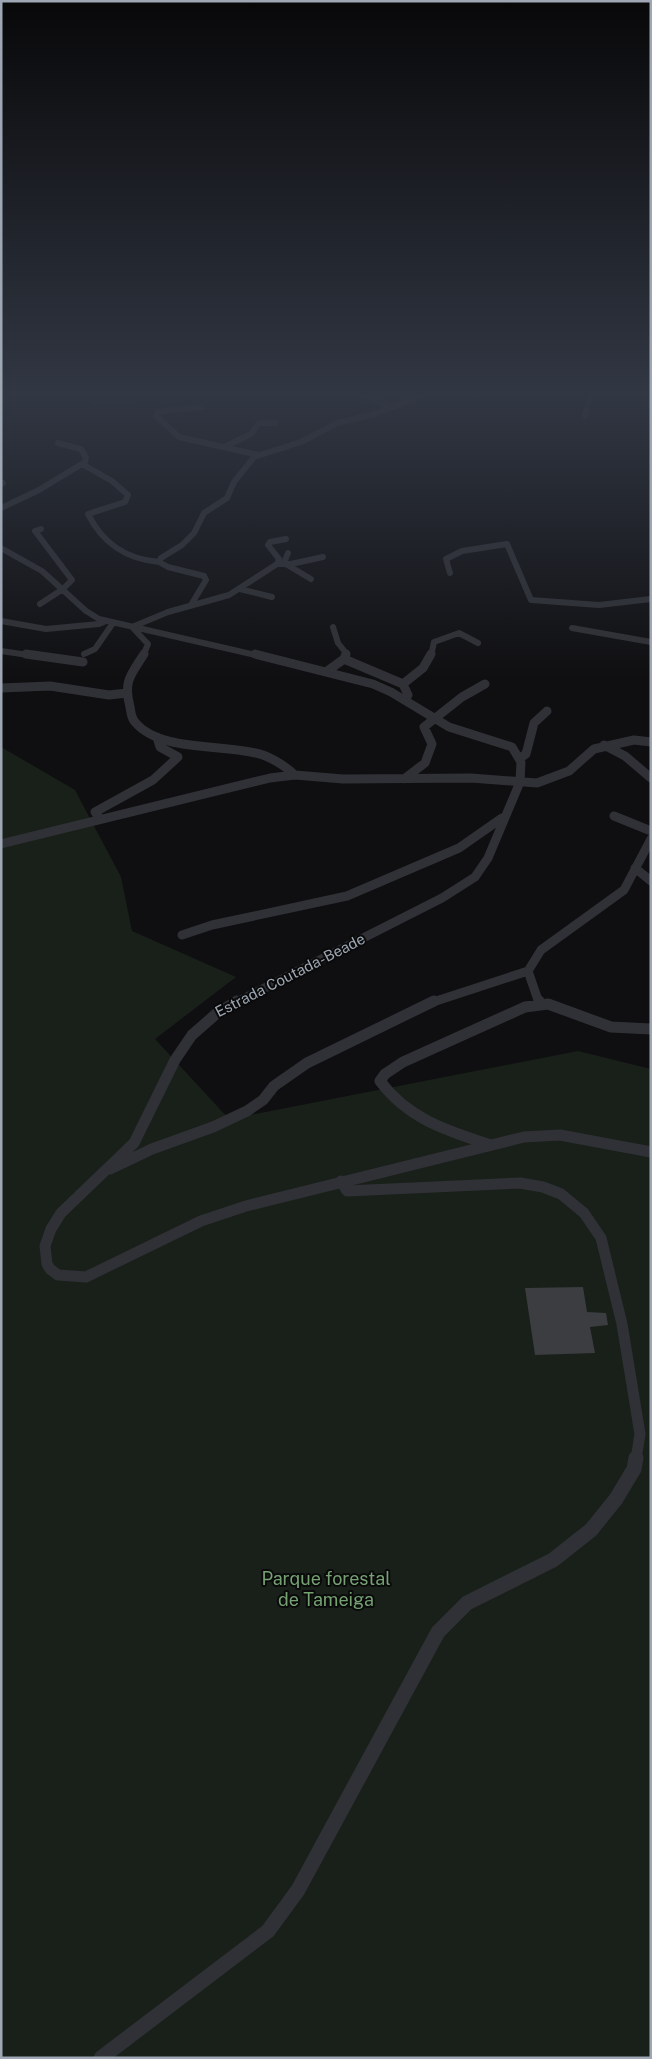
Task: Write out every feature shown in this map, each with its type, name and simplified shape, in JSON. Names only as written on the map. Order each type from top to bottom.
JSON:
[{"type":"street","points":[[1,508],[44,487]]},
{"type":"street","points":[[119,487],[128,495],[128,499],[125,502],[88,514],[99,533],[121,554],[159,562],[168,567],[204,576],[206,580],[203,587],[191,605]]},
{"type":"street","points":[[159,562],[161,558],[182,545],[194,533],[204,513],[227,498],[232,487]]},
{"type":"street","points":[[40,604],[63,589],[72,580],[35,531],[41,529]]},
{"type":"street","points":[[280,564],[279,559],[268,545],[270,542],[286,539]]},
{"type":"street","points":[[450,573],[446,558],[454,554],[507,544],[510,546],[518,572],[524,579],[528,597],[531,600],[599,605],[651,598]]},
{"type":"street","points":[[1,548],[42,572],[86,611],[110,622],[194,639],[378,686],[405,700],[433,719],[458,731],[507,745],[520,758],[526,754],[532,722],[538,715],[546,711]]},
{"type":"street","points":[[132,627],[152,618],[240,589],[280,564],[288,553]]},
{"type":"street","points":[[280,564],[291,564],[322,556]]},
{"type":"street","points":[[280,564],[311,578]]},
{"type":"street","points":[[240,589],[272,597]]},
{"type":"street","points":[[1,621],[46,629],[110,622]]},
{"type":"street","points":[[84,654],[95,649],[110,622]]},
{"type":"street","points":[[132,627],[147,642],[148,646],[131,672],[127,693],[134,721],[157,737],[212,748],[260,753],[289,769],[295,775]]},
{"type":"street","points":[[326,672],[344,659],[346,653],[338,643],[333,627]]},
{"type":"street","points":[[572,628],[651,642]]},
{"type":"street","points":[[403,684],[429,663],[433,654],[432,646],[434,642],[458,634],[478,643]]},
{"type":"street","points":[[1,651],[83,662]]},
{"type":"street","points":[[344,659],[403,684],[408,696],[405,700]]},
{"type":"street","points":[[404,778],[425,763],[432,744],[424,731],[424,727],[462,697],[485,684]]},
{"type":"street","points":[[1,688],[50,686],[109,695],[127,693]]},
{"type":"street","points":[[100,819],[95,812],[154,780],[178,758],[176,754],[160,747],[157,737]]},
{"type":"street","points":[[1,844],[270,778],[295,775],[343,779],[471,778],[520,782],[546,781],[569,771],[594,748],[634,740],[648,740]]},
{"type":"street","points":[[604,745],[625,756],[651,778]]},
{"type":"street","name":"Estrada Coutada-Beade","points":[[520,758],[520,782],[484,865],[470,882],[232,1004],[201,1024],[187,1038],[175,1057],[137,1138],[66,1206],[50,1230],[47,1243],[47,1264],[51,1271],[58,1275],[67,1278],[86,1277],[201,1221],[246,1206],[524,1137],[560,1134],[651,1152]]},
{"type":"street","points":[[182,935],[212,925],[346,896],[459,848],[505,815]]},
{"type":"street","points":[[614,816],[651,831]]},
{"type":"street","points":[[100,1174],[152,1149],[212,1127],[246,1111],[263,1100],[274,1086],[307,1063],[423,1006],[528,971],[541,950],[624,890],[651,839]]},
{"type":"street","points":[[635,868],[651,881]]},
{"type":"street","points":[[528,971],[540,1004]]},
{"type":"street","points":[[492,1145],[431,1126],[390,1096],[380,1080],[385,1074],[403,1062],[525,1007],[540,1004],[548,1004],[611,1026],[651,1029]]},
{"type":"street","points":[[101,2058],[268,1931],[298,1890],[438,1632],[467,1602],[553,1560],[591,1530],[616,1499],[634,1469],[640,1434],[622,1324],[601,1238],[584,1214],[561,1194],[543,1187],[520,1183],[347,1191],[341,1181]]},
{"type":"green space","name":"Parque forestal de Tameiga","points":[[1,747],[75,790],[121,877],[132,931],[236,977],[155,1039],[229,1119],[578,1051],[651,1069],[651,2058],[1,2058]]},
{"type":"building","points":[[583,1287],[587,1312],[606,1313],[608,1325],[590,1327],[595,1353],[535,1355],[525,1288]]}]
